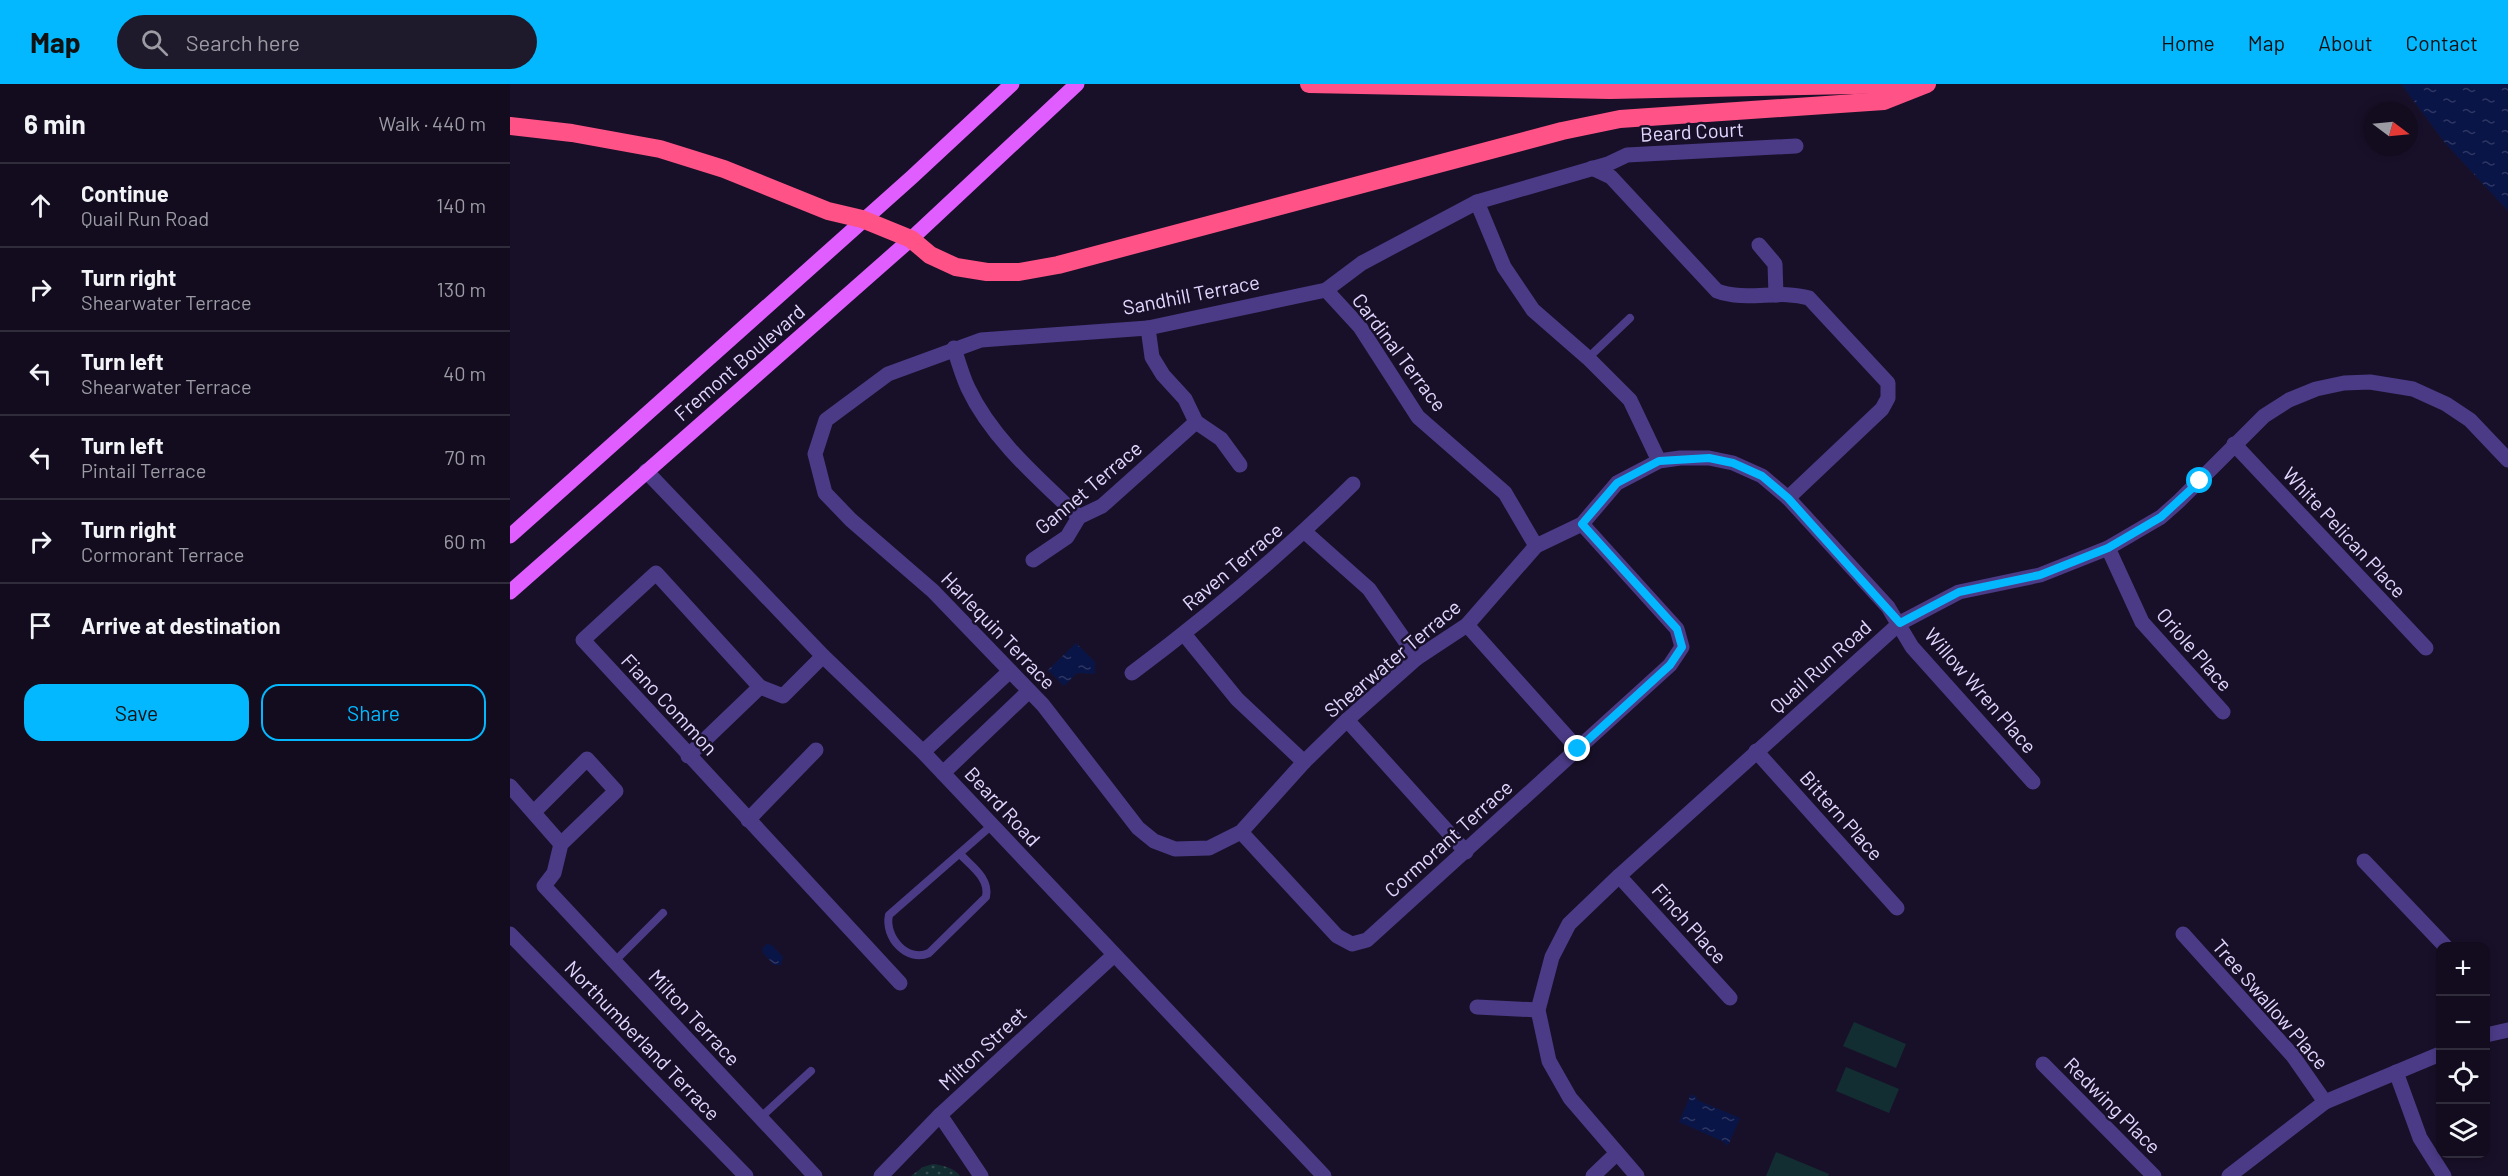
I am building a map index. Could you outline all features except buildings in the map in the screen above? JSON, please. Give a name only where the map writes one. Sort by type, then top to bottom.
[{"type":"highway","points":[[1308,84],[1610,90],[1906,84]]},
{"type":"highway","points":[[510,126],[572,133],[660,149],[724,169],[828,211],[862,219],[911,239],[930,255],[956,267],[987,272],[1019,272],[1059,265],[1562,131],[1620,119],[1884,101],[1927,84]]},
{"type":"main road","name":"Fremont Boulevard","points":[[510,536],[862,219],[912,177],[1012,84]]},
{"type":"main road","name":"Fremont Boulevard","points":[[510,592],[911,239],[1077,84]]},
{"type":"street","name":"Beard Court","points":[[1592,168],[1627,155],[1796,146]]},
{"type":"street","name":"Sandhill Terrace","points":[[814,454],[826,420],[888,374],[954,348],[981,340],[1148,328],[1326,290],[1362,263],[1478,202],[1592,168]]},
{"type":"street","points":[[1592,168],[1611,177],[1717,291],[1733,297],[1793,294],[1809,298],[1888,383],[1887,398],[1882,409],[1788,498]]},
{"type":"street","points":[[1478,202],[1504,267],[1533,310],[1588,358],[1630,400],[1659,461]]},
{"type":"street","points":[[1759,245],[1775,264],[1776,295]]},
{"type":"street","name":"Cardinal Terrace","points":[[1326,290],[1360,327],[1418,417],[1505,493],[1536,546]]},
{"type":"street","points":[[1148,328],[1152,357],[1163,375],[1185,399],[1197,422],[1221,439],[1240,465]]},
{"type":"street","points":[[954,348],[968,388],[993,428],[1026,467],[1079,517]]},
{"type":"street","name":"Quail Run Road","points":[[1631,1174],[1570,1098],[1549,1061],[1538,1010],[1552,957],[1569,924],[1619,876],[1900,623],[1959,592],[2040,575],[2108,548],[2161,517],[2264,416],[2302,394],[2344,383],[2370,382],[2413,389],[2446,404],[2470,420],[2508,460]]},
{"type":"street","name":"Gannet Terrace","points":[[1033,560],[1067,537],[1079,517],[1102,506],[1197,422]]},
{"type":"street","name":"White Pelican Place","points":[[2235,444],[2426,648]]},
{"type":"street","name":"Harlequin Terrace","points":[[814,454],[825,493],[851,520],[933,591],[1010,670],[1138,828],[1154,841]]},
{"type":"street","name":"Shearwater Terrace","points":[[1154,841],[1175,849],[1209,848],[1241,832],[1304,762],[1347,720],[1417,658],[1467,625],[1536,546],[1582,524],[1617,483],[1659,461],[1709,458],[1733,463],[1762,476],[1788,498],[1900,623]]},
{"type":"street","name":"Beard Road","points":[[646,471],[823,656],[923,752],[1324,1176]]},
{"type":"street","name":"Raven Terrace","points":[[1132,674],[1184,634],[1305,532],[1353,484]]},
{"type":"street","name":"Cormorant Terrace","points":[[1241,832],[1337,936],[1352,944],[1367,940],[1466,852],[1670,665],[1682,647],[1677,629],[1582,524]]},
{"type":"street","points":[[1305,532],[1369,589],[1417,658]]},
{"type":"street","name":"Oriole Place","points":[[2108,548],[2142,622],[2223,712]]},
{"type":"street","name":"Fiano Common","points":[[760,687],[656,573],[583,640],[900,983]]},
{"type":"street","name":"Willow Wren Place","points":[[1900,623],[1912,647],[2033,782]]},
{"type":"street","points":[[1467,625],[1578,749]]},
{"type":"street","points":[[1184,634],[1237,699],[1304,762]]},
{"type":"street","points":[[688,756],[760,687],[783,696],[823,656]]},
{"type":"street","points":[[923,752],[1010,670]]},
{"type":"street","points":[[943,773],[1029,691]]},
{"type":"street","points":[[1347,720],[1466,852]]},
{"type":"street","points":[[748,820],[816,750]]},
{"type":"street","name":"Bittern Place","points":[[1756,751],[1897,908]]},
{"type":"street","points":[[510,786],[561,844],[616,791],[587,759],[534,812]]},
{"type":"street","name":"Milton Terrace","points":[[561,844],[554,873],[544,886],[815,1176]]},
{"type":"street","points":[[2364,861],[2441,942]]},
{"type":"street","name":"Finch Place","points":[[1619,876],[1730,998]]},
{"type":"street","name":"Northumberland Terrace","points":[[510,934],[746,1176]]},
{"type":"street","name":"Tree Swallow Place","points":[[2183,934],[2293,1056],[2325,1102]]},
{"type":"street","name":"Milton Street","points":[[881,1176],[940,1115],[1114,955]]},
{"type":"street","points":[[1478,1007],[1538,1010]]},
{"type":"street","points":[[2490,1032],[2508,1030]]},
{"type":"street","points":[[2229,1176],[2325,1102],[2436,1056]]},
{"type":"street","name":"Redwing Place","points":[[2043,1064],[2154,1176]]},
{"type":"street","points":[[2396,1072],[2420,1138],[2444,1176]]},
{"type":"street","points":[[940,1115],[981,1176]]},
{"type":"street","points":[[1593,1176],[1616,1154]]},
{"type":"lane","points":[[1588,358],[1630,318]]},
{"type":"lane","points":[[960,854],[984,879],[988,889],[986,897],[929,953],[921,957],[911,956],[890,935],[887,926],[889,915],[992,825]]},
{"type":"lane","points":[[614,962],[663,913]]},
{"type":"lane","points":[[760,1118],[811,1071]]},
{"type":"green space","points":[[1854,1022],[1906,1044],[1896,1068],[1843,1046]]},
{"type":"green space","points":[[1846,1067],[1899,1089],[1889,1113],[1836,1091]]},
{"type":"green space","points":[[1776,1152],[1829,1174],[1828,1176],[1766,1176]]},
{"type":"green space","points":[[933,1164],[952,1169],[960,1176],[911,1176],[923,1167]]},
{"type":"water","points":[[2401,84],[2508,84],[2508,211],[2445,143],[2418,107],[2418,102],[2414,102]]},
{"type":"water","points":[[1076,643],[1095,662],[1095,674],[1077,673],[1064,686],[1048,670]]},
{"type":"water","points":[[767,944],[772,945],[783,957],[781,965],[774,965],[763,953],[762,948]]},
{"type":"water","points":[[1691,1094],[1697,1097],[1697,1100],[1740,1118],[1728,1146],[1722,1141],[1679,1122]]},
{"type":"route","points":[[1578,749],[1670,665],[1682,647],[1677,629],[1582,524],[1617,483],[1659,461],[1709,458],[1733,463],[1762,476],[1788,498],[1900,623],[1959,592],[2040,575],[2108,548],[2161,517],[2200,481]]}]
